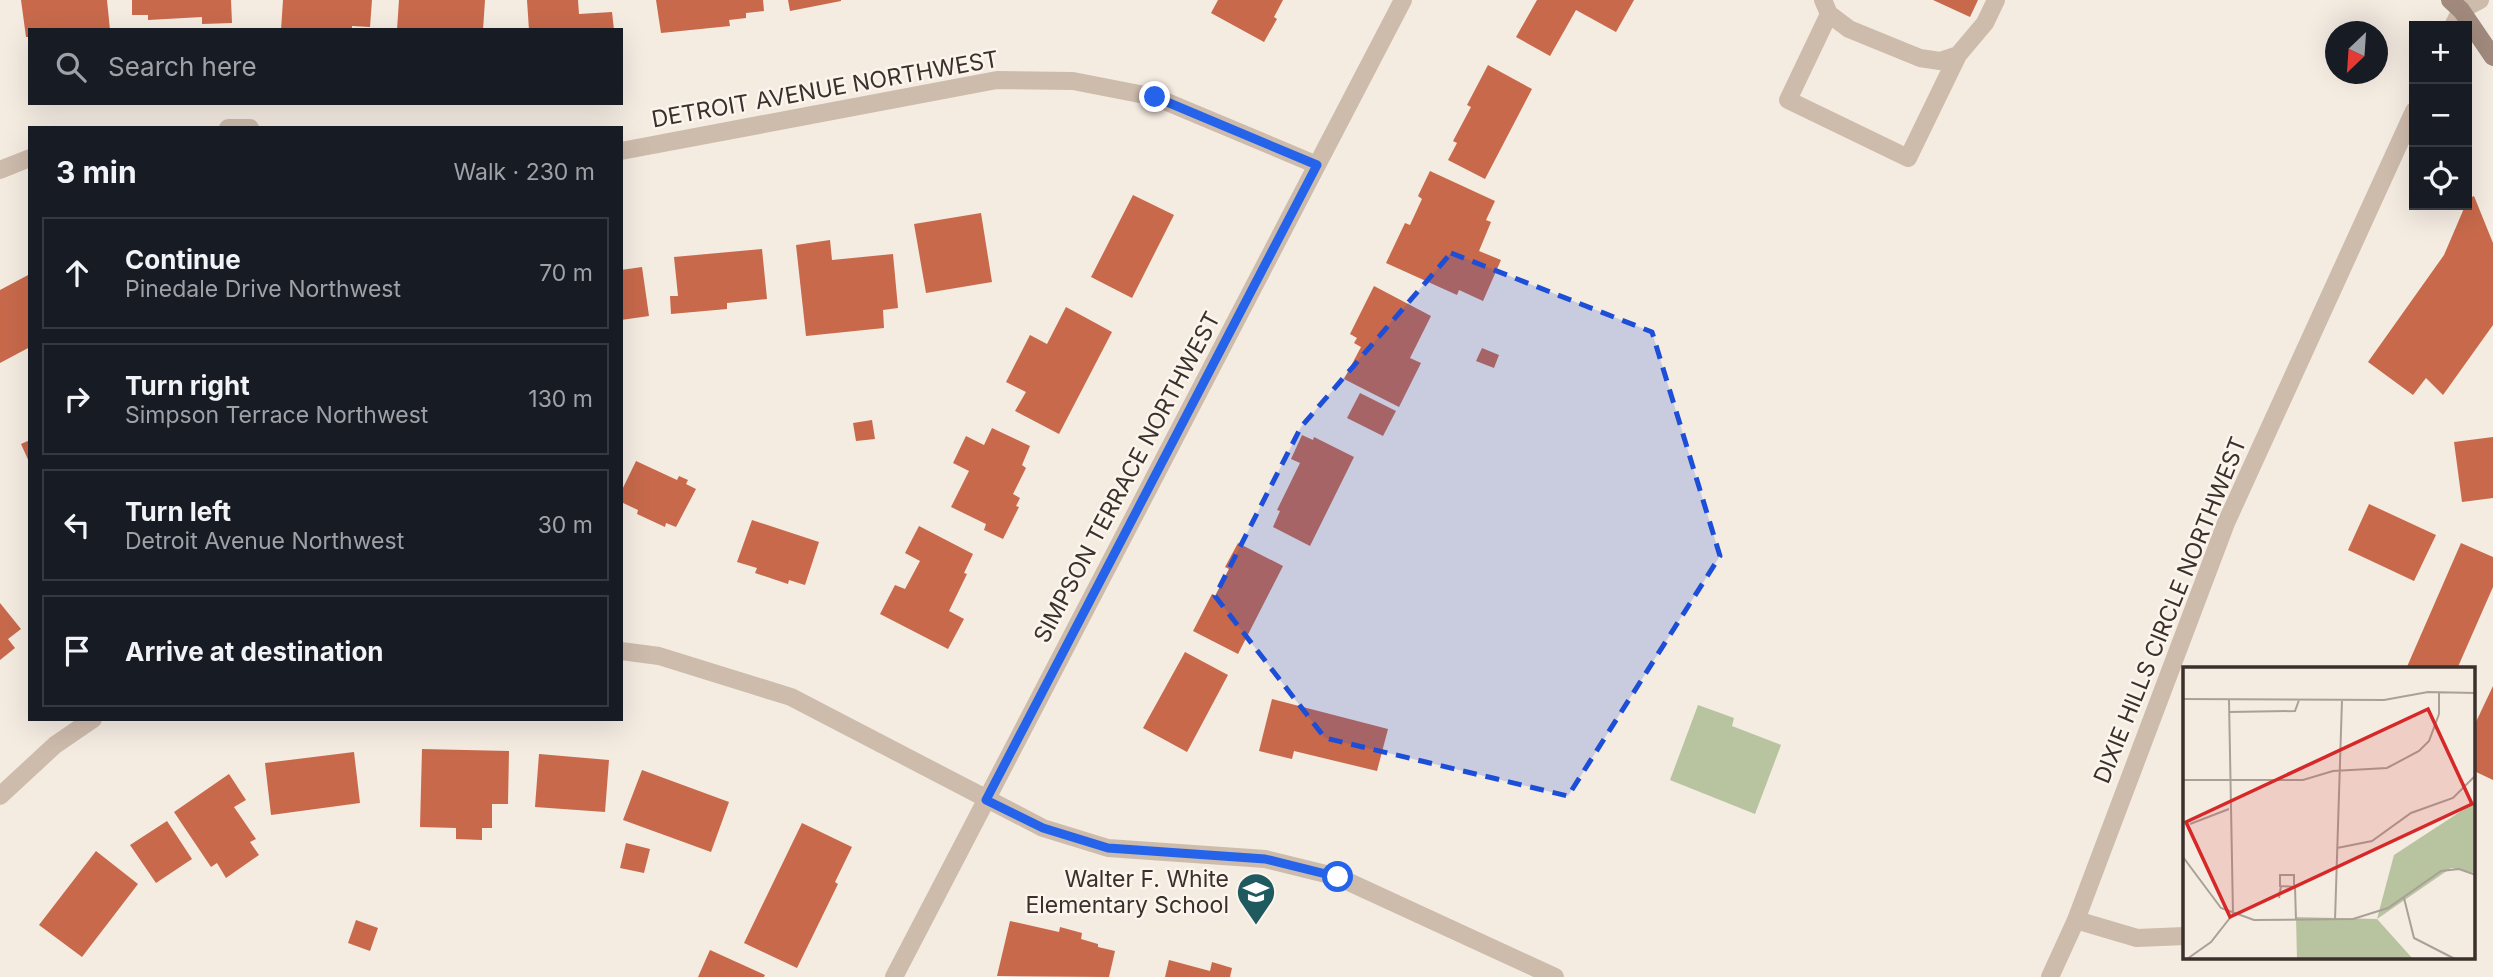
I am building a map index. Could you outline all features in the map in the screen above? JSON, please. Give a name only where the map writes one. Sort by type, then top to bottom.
[{"type":"main road","points":[[2455,12],[2493,57]]},
{"type":"street","name":"SIMPSON TERRACE NORTHWEST","points":[[894,977],[1403,0]]},
{"type":"street","points":[[1958,55],[1940,61],[1920,58],[1849,29],[1826,7],[1788,100],[1909,158],[1958,55],[1985,23],[1996,0]]},
{"type":"street","points":[[2455,12],[2480,0]]},
{"type":"street","name":"DETROIT AVENUE NORTHWEST","points":[[623,150],[998,80],[1073,81],[1155,97],[1317,165]]},
{"type":"street","name":"DIXIE HILLS CIRCLE NORTHWEST","points":[[2050,977],[2076,920],[2226,523],[2409,122]]},
{"type":"street","points":[[0,170],[28,159]]},
{"type":"street","points":[[623,651],[659,656],[791,697],[1043,828],[1108,848],[1265,859],[1338,877],[1555,977]]},
{"type":"street","points":[[0,796],[55,745],[90,721]]},
{"type":"street","points":[[2076,920],[2137,938],[2183,936]]},
{"type":"highlighted area","points":[[1451,253],[1652,332],[1720,556],[1568,796],[1325,738],[1215,596],[1301,427]]},
{"type":"green space","points":[[1698,705],[1734,718],[1732,726],[1781,745],[1755,814],[1670,780]]},
{"type":"building","points":[[21,0],[107,0],[110,28],[28,28],[26,37]]},
{"type":"building","points":[[132,0],[231,0],[232,23],[202,24],[202,17],[148,20],[148,15],[132,15]]},
{"type":"building","points":[[283,0],[372,0],[370,27],[281,28]]},
{"type":"building","points":[[399,0],[485,0],[483,28],[397,28]]},
{"type":"building","points":[[527,0],[578,0],[579,14],[612,12],[614,28],[529,28]]},
{"type":"building","points":[[656,0],[763,0],[764,11],[746,13],[746,18],[729,20],[730,26],[661,33]]},
{"type":"building","points":[[788,0],[841,0],[841,1],[790,11]]},
{"type":"building","points":[[1218,0],[1283,0],[1274,17],[1277,19],[1264,42],[1211,13]]},
{"type":"building","points":[[1537,0],[1634,0],[1616,32],[1576,10],[1550,56],[1516,37]]},
{"type":"building","points":[[1933,0],[1978,0],[1970,17]]},
{"type":"building","points":[[1488,65],[1532,89],[1485,179],[1448,160],[1457,143],[1453,141],[1471,107],[1467,105]]},
{"type":"building","points":[[1430,171],[1495,201],[1486,220],[1491,222],[1479,251],[1501,260],[1483,301],[1459,290],[1457,295],[1386,263],[1405,223],[1410,225],[1422,199],[1418,196]]},
{"type":"building","points":[[1133,195],[1174,215],[1132,298],[1091,277]]},
{"type":"building","points":[[2474,196],[2493,243],[2493,325],[2443,395],[2426,378],[2413,395],[2368,362],[2444,255],[2463,210],[2472,210]]},
{"type":"building","points":[[981,213],[992,282],[926,293],[914,224]]},
{"type":"building","points":[[830,240],[832,260],[893,254],[898,308],[883,310],[884,328],[806,336],[796,245]]},
{"type":"building","points":[[762,249],[767,299],[727,303],[727,309],[671,314],[670,296],[678,296],[674,257]]},
{"type":"building","points":[[642,267],[649,316],[623,320],[623,270]]},
{"type":"building","points":[[28,275],[28,348],[0,363],[0,290]]},
{"type":"building","points":[[1374,286],[1431,316],[1410,358],[1421,363],[1399,407],[1344,379],[1361,347],[1354,343],[1357,338],[1350,334]]},
{"type":"building","points":[[1066,307],[1112,332],[1059,434],[1015,411],[1026,392],[1006,382],[1030,335],[1047,344]]},
{"type":"building","points":[[1482,348],[1499,355],[1494,368],[1476,361]]},
{"type":"building","points":[[1360,393],[1396,411],[1383,436],[1347,418]]},
{"type":"building","points":[[872,420],[875,439],[856,441],[853,423]]},
{"type":"building","points":[[992,428],[1030,446],[1022,465],[1026,468],[1013,494],[1020,498],[1016,506],[1019,507],[1003,539],[984,530],[986,524],[951,507],[969,471],[953,463],[966,436],[984,445]]},
{"type":"building","points":[[1302,435],[1313,440],[1314,437],[1354,457],[1310,546],[1273,527],[1280,511],[1277,510],[1300,463],[1291,459]]},
{"type":"building","points":[[2493,437],[2493,498],[2462,502],[2454,442]]},
{"type":"building","points":[[28,441],[28,460],[21,444]]},
{"type":"building","points":[[636,461],[677,480],[679,476],[688,480],[686,484],[696,489],[676,527],[666,523],[665,527],[637,514],[638,510],[623,503],[623,488]]},
{"type":"building","points":[[2369,504],[2436,535],[2414,581],[2348,550]]},
{"type":"building","points":[[752,520],[819,542],[805,585],[789,580],[788,584],[755,573],[757,568],[737,562]]},
{"type":"building","points":[[919,526],[973,554],[964,573],[967,574],[949,611],[964,619],[948,649],[880,614],[895,585],[905,589],[920,561],[905,553]]},
{"type":"building","points":[[1238,543],[1283,566],[1238,654],[1193,631],[1212,594],[1215,596],[1229,569],[1225,567]]},
{"type":"building","points":[[2461,543],[2493,557],[2493,587],[2458,667],[2407,667]]},
{"type":"building","points":[[0,603],[21,629],[8,639],[15,648],[0,660]]},
{"type":"building","points":[[1185,652],[1228,675],[1187,752],[1143,728]]},
{"type":"building","points":[[2493,686],[2493,780],[2476,772],[2476,722]]},
{"type":"building","points":[[1272,699],[1388,729],[1377,771],[1294,751],[1292,759],[1259,751]]},
{"type":"building","points":[[422,749],[509,751],[508,804],[492,804],[492,828],[482,828],[482,840],[456,839],[456,828],[420,827]]},
{"type":"building","points":[[354,752],[360,803],[271,815],[265,763]]},
{"type":"building","points":[[539,754],[609,760],[605,812],[535,807]]},
{"type":"building","points":[[642,770],[729,802],[711,852],[623,820]]},
{"type":"building","points":[[229,774],[246,800],[234,807],[256,839],[250,842],[259,855],[226,878],[217,863],[211,867],[174,812]]},
{"type":"building","points":[[167,821],[192,859],[156,883],[130,845]]},
{"type":"building","points":[[802,823],[852,847],[835,882],[838,884],[797,968],[744,943]]},
{"type":"building","points":[[626,843],[650,849],[644,873],[620,868]]},
{"type":"building","points":[[96,851],[138,884],[82,957],[39,925]]},
{"type":"building","points":[[356,920],[378,928],[370,951],[348,943]]},
{"type":"building","points":[[1010,921],[1059,932],[1060,927],[1082,933],[1081,939],[1115,951],[1109,977],[997,976]]},
{"type":"building","points":[[710,950],[765,975],[698,977]]},
{"type":"building","points":[[1169,960],[1210,971],[1212,962],[1232,968],[1230,977],[1165,977]]},
{"type":"place","name":"Walter F. White Elementary School","points":[[1256,926]]},
{"type":"route","points":[[1155,97],[1317,165],[986,800],[1043,828],[1108,848],[1265,859],[1338,877]]}]
